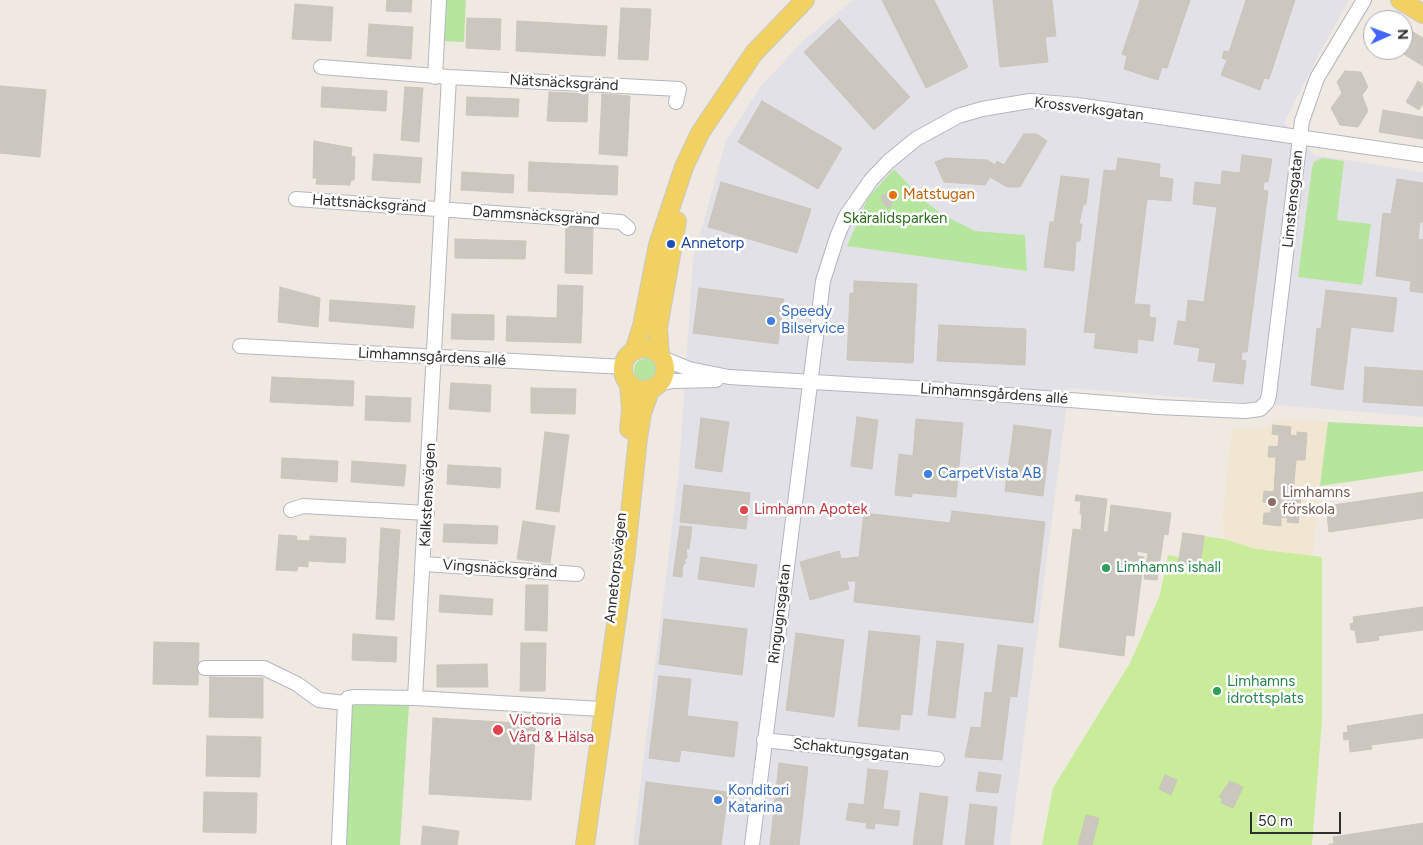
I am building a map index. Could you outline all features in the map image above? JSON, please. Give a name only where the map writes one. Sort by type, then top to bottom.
[{"type":"main road","name":"Annetorpsvägen","points":[[599,753],[601,709],[618,560],[630,420],[626,359],[634,351],[642,326],[658,245],[672,199],[700,133],[754,53],[805,0]]},
{"type":"main road","points":[[1400,0],[1423,14]]},
{"type":"main road","name":"Annetorpsvägen","points":[[585,845],[625,561],[642,413],[654,386],[665,370],[661,356],[658,328],[675,228],[684,191],[702,142],[725,95]]},
{"type":"main road","points":[[634,351],[646,348],[661,356]]},
{"type":"main road","points":[[626,375],[639,389],[654,386]]},
{"type":"street","points":[[435,76],[439,0]]},
{"type":"street","name":"Limstensgatan","points":[[1260,409],[1267,402],[1270,395],[1300,137],[1308,99],[1317,78],[1364,0]]},
{"type":"street","name":"Nätsnäcksgränd","points":[[321,67],[449,77],[679,89],[676,102]]},
{"type":"street","name":"Kalkstensvägen","points":[[415,698],[427,513],[449,77]]},
{"type":"street","name":"Krossverksgatan","points":[[808,382],[823,281],[846,216],[871,180],[893,157],[939,124],[982,109],[1030,101],[1077,105],[1423,155]]},
{"type":"street","name":"Hattsnäcksgränd","points":[[296,199],[442,209]]},
{"type":"street","name":"Dammsnäcksgränd","points":[[442,209],[621,222],[628,228]]},
{"type":"street","name":"Limhamnsgårdens allé","points":[[240,346],[434,357],[626,375]]},
{"type":"street","name":"Limhamnsgårdens allé","points":[[661,356],[689,369],[729,377],[932,389],[1158,407],[1245,411],[1260,409]]},
{"type":"street","name":"Limhamnsgårdens allé","points":[[654,386],[673,381],[711,380],[729,377]]},
{"type":"street","name":"Ringugnsgatan","points":[[752,845],[808,382]]},
{"type":"street","points":[[291,510],[303,506],[427,513]]},
{"type":"street","name":"Vingsnäcksgränd","points":[[424,564],[577,574]]},
{"type":"street","points":[[205,668],[264,668],[297,684],[319,700],[345,703]]},
{"type":"street","points":[[339,845],[345,703],[348,698],[415,698],[601,709]]},
{"type":"street","name":"Schaktungsgatan","points":[[764,740],[938,760]]},
{"type":"shaded area","points":[[853,0],[1349,0],[1284,123],[1314,155],[1423,172],[1423,417],[1069,388],[1010,845],[633,845],[679,469],[693,259],[726,141],[760,87],[804,40]]},
{"type":"shaded area","name":"Limhamns förskola","points":[[1282,419],[1328,422],[1312,556],[1256,549],[1224,539],[1223,517],[1232,429],[1260,430]]},
{"type":"green space","points":[[443,0],[466,0],[464,42],[441,41]]},
{"type":"green space","points":[[1322,158],[1344,161],[1337,220],[1371,224],[1362,285],[1298,277],[1312,168],[1314,162]]},
{"type":"green space","name":"Skäralidsparken","points":[[894,169],[922,199],[943,215],[975,231],[1025,235],[1027,271],[847,246],[868,198]]},
{"type":"green space","points":[[646,358],[655,361],[658,370],[655,379],[646,382],[637,379],[634,370],[637,361]]},
{"type":"green space","points":[[1328,422],[1423,427],[1423,471],[1320,486]]},
{"type":"green space","name":"Limhamns idrottsplats","points":[[1183,533],[1224,539],[1256,549],[1322,557],[1322,720],[1312,845],[1042,845],[1053,788],[1130,663],[1160,595],[1168,555],[1179,557]]},
{"type":"green space","points":[[354,703],[409,704],[400,845],[344,845],[350,708]]},
{"type":"building","points":[[387,0],[412,0],[411,12],[386,11]]},
{"type":"building","points":[[882,0],[934,0],[968,67],[926,88]]},
{"type":"building","points":[[993,0],[1052,0],[1056,36],[1045,37],[1048,62],[1000,67]]},
{"type":"building","points":[[1140,0],[1190,0],[1167,68],[1162,67],[1158,80],[1124,69],[1127,56],[1122,54]]},
{"type":"building","points":[[1246,0],[1295,0],[1269,79],[1264,78],[1260,90],[1221,75],[1227,60],[1222,58],[1224,51],[1229,52]]},
{"type":"building","points":[[295,4],[333,7],[331,41],[292,39]]},
{"type":"building","points":[[621,8],[651,9],[648,60],[618,59]]},
{"type":"building","points":[[467,18],[501,19],[500,50],[466,48]]},
{"type":"building","points":[[839,19],[910,97],[874,130],[804,52]]},
{"type":"building","points":[[517,21],[607,26],[605,56],[516,51]]},
{"type":"building","points":[[369,24],[413,27],[411,59],[367,56]]},
{"type":"building","points":[[1413,32],[1423,38],[1423,66],[1413,60]]},
{"type":"building","points":[[1345,71],[1361,72],[1368,87],[1362,95],[1368,111],[1358,127],[1340,125],[1331,108],[1342,93],[1337,82]]},
{"type":"building","points":[[1418,81],[1423,84],[1423,103],[1419,110],[1406,102]]},
{"type":"building","points":[[0,86],[46,90],[40,157],[0,153]]},
{"type":"building","points":[[322,87],[387,91],[386,111],[321,107]]},
{"type":"building","points":[[405,87],[423,88],[419,142],[401,140]]},
{"type":"building","points":[[549,92],[588,94],[587,122],[547,121]]},
{"type":"building","points":[[602,94],[630,96],[627,156],[599,154]]},
{"type":"building","points":[[467,97],[519,99],[518,117],[466,115]]},
{"type":"building","points":[[762,101],[842,148],[818,189],[738,142]]},
{"type":"building","points":[[1383,110],[1423,117],[1423,139],[1379,132]]},
{"type":"building","points":[[1024,134],[1037,134],[1047,141],[1020,187],[1007,187],[990,177],[985,185],[944,182],[935,162],[946,158],[987,160],[995,165],[997,161],[1004,165]]},
{"type":"building","points":[[314,141],[352,148],[351,156],[355,157],[354,180],[351,180],[350,185],[316,184],[317,178],[313,178]]},
{"type":"building","points":[[374,154],[422,158],[420,183],[372,180]]},
{"type":"building","points":[[1242,155],[1272,159],[1268,182],[1264,182],[1263,190],[1268,191],[1247,352],[1242,352],[1241,360],[1246,361],[1243,384],[1213,381],[1216,363],[1198,361],[1200,348],[1174,344],[1178,321],[1186,322],[1188,300],[1204,302],[1217,207],[1193,204],[1195,182],[1221,185],[1222,171],[1240,173]]},
{"type":"building","points":[[1118,158],[1160,164],[1159,177],[1173,179],[1171,201],[1147,199],[1134,304],[1150,305],[1149,317],[1156,318],[1153,341],[1138,339],[1137,353],[1094,348],[1096,333],[1084,332],[1104,170],[1116,171]]},
{"type":"building","points":[[529,162],[618,166],[617,195],[528,191]]},
{"type":"building","points":[[462,172],[514,175],[513,193],[461,190]]},
{"type":"building","points":[[1061,176],[1089,179],[1086,204],[1083,205],[1079,224],[1082,224],[1080,241],[1076,241],[1074,271],[1044,267],[1050,222],[1054,222]]},
{"type":"building","points":[[1397,179],[1423,183],[1423,222],[1420,222],[1418,239],[1423,240],[1423,293],[1410,291],[1411,281],[1376,276],[1383,213],[1391,214]]},
{"type":"building","points":[[721,182],[811,209],[797,253],[708,227]]},
{"type":"building","points":[[894,190],[900,195],[899,198],[892,201],[891,207],[887,207],[882,202],[882,196]]},
{"type":"building","points":[[566,226],[593,226],[592,274],[565,273]]},
{"type":"building","points":[[455,239],[526,241],[525,259],[455,258]]},
{"type":"building","points":[[854,281],[917,284],[913,363],[847,360],[850,293],[854,293]]},
{"type":"building","points":[[558,285],[583,286],[581,343],[506,341],[507,316],[557,318]]},
{"type":"building","points":[[280,287],[320,298],[318,327],[278,322]]},
{"type":"building","points":[[699,288],[784,299],[778,344],[693,333]]},
{"type":"building","points":[[1326,290],[1397,298],[1393,332],[1351,327],[1343,390],[1311,385],[1317,328],[1321,329]]},
{"type":"building","points":[[330,300],[415,306],[413,328],[329,321]]},
{"type":"building","points":[[452,314],[494,315],[494,340],[451,339]]},
{"type":"building","points":[[939,325],[1026,329],[1025,365],[937,361]]},
{"type":"building","points":[[1365,367],[1423,371],[1423,406],[1363,402]]},
{"type":"building","points":[[272,377],[354,381],[353,406],[270,402]]},
{"type":"building","points":[[451,383],[491,385],[490,412],[449,409]]},
{"type":"building","points":[[531,388],[576,389],[575,414],[531,413]]},
{"type":"building","points":[[366,396],[411,398],[410,422],[365,420]]},
{"type":"building","points":[[857,417],[878,420],[872,469],[851,466]]},
{"type":"building","points":[[701,418],[729,422],[722,472],[695,468]]},
{"type":"building","name":"CarpetVista AB","points":[[916,419],[963,423],[956,497],[912,493],[912,497],[895,495],[899,454],[913,456]]},
{"type":"building","points":[[1014,425],[1051,430],[1043,496],[1005,491]]},
{"type":"building","points":[[1273,425],[1291,427],[1290,435],[1297,436],[1297,432],[1307,433],[1305,460],[1296,460],[1293,494],[1301,495],[1298,523],[1287,522],[1288,518],[1281,517],[1281,526],[1263,524],[1264,513],[1271,513],[1271,503],[1263,502],[1264,491],[1274,492],[1276,457],[1268,457],[1269,446],[1278,447],[1279,435],[1272,434]]},
{"type":"building","points":[[545,432],[569,435],[559,512],[536,509]]},
{"type":"building","points":[[282,458],[338,461],[337,482],[281,478]]},
{"type":"building","points":[[352,461],[406,465],[404,486],[351,482]]},
{"type":"building","points":[[448,465],[501,468],[500,488],[447,484]]},
{"type":"building","points":[[684,485],[750,493],[746,529],[680,522]]},
{"type":"building","points":[[1423,492],[1423,518],[1329,532],[1326,506]]},
{"type":"building","name":"Limhamns ishall","points":[[1076,495],[1107,499],[1103,532],[1108,532],[1111,505],[1171,513],[1168,535],[1164,534],[1157,580],[1144,579],[1148,553],[1137,551],[1137,556],[1144,557],[1134,636],[1126,635],[1124,656],[1059,647],[1073,529],[1081,530],[1081,501],[1075,501]]},
{"type":"building","points":[[952,511],[1045,522],[1033,623],[854,602],[856,581],[847,581],[849,589],[810,600],[800,562],[839,551],[841,559],[859,557],[864,513],[950,523]]},
{"type":"building","points":[[523,521],[555,526],[550,563],[517,559]]},
{"type":"building","points":[[444,524],[498,526],[497,544],[443,542]]},
{"type":"building","points":[[680,526],[692,527],[689,549],[686,548],[687,558],[684,560],[686,563],[683,565],[682,577],[673,576]]},
{"type":"building","points":[[381,528],[400,530],[394,620],[376,619]]},
{"type":"building","points":[[1183,533],[1204,536],[1200,568],[1178,565]]},
{"type":"building","points":[[279,535],[297,536],[296,540],[310,541],[310,536],[346,538],[345,563],[308,561],[308,567],[298,566],[297,571],[276,570]]},
{"type":"building","points":[[701,557],[757,565],[754,587],[698,579]]},
{"type":"building","points":[[526,585],[548,585],[547,631],[525,630]]},
{"type":"building","points":[[440,595],[493,599],[492,615],[439,612]]},
{"type":"building","points":[[1423,607],[1423,630],[1378,636],[1379,640],[1357,643],[1355,630],[1351,630],[1350,624],[1354,623],[1353,617]]},
{"type":"building","points":[[664,619],[747,629],[742,675],[659,664]]},
{"type":"building","points":[[869,631],[920,636],[912,715],[901,714],[899,730],[858,726]]},
{"type":"building","points":[[796,633],[844,640],[834,717],[786,710]]},
{"type":"building","points":[[353,634],[397,637],[396,662],[352,660]]},
{"type":"building","points":[[937,641],[964,644],[955,718],[928,715]]},
{"type":"building","points":[[154,642],[199,643],[198,685],[153,684]]},
{"type":"building","points":[[521,643],[546,643],[545,691],[520,691]]},
{"type":"building","points":[[998,645],[1023,648],[1017,697],[1010,696],[1002,760],[965,757],[971,727],[981,728],[985,692],[992,693]]},
{"type":"building","points":[[487,664],[488,687],[437,687],[437,665]]},
{"type":"building","points":[[659,676],[691,679],[687,716],[738,722],[734,757],[681,750],[679,762],[649,758]]},
{"type":"building","points":[[210,677],[263,678],[263,718],[209,717]]},
{"type":"building","points":[[1423,714],[1423,738],[1371,745],[1372,749],[1350,752],[1349,739],[1344,740],[1343,733],[1348,732],[1347,726]]},
{"type":"building","points":[[433,718],[536,724],[531,800],[429,794]]},
{"type":"building","points":[[207,736],[261,737],[260,777],[206,776]]},
{"type":"building","points":[[779,763],[808,767],[799,845],[770,845]]},
{"type":"building","points":[[868,769],[888,771],[883,809],[900,811],[898,826],[875,823],[874,829],[866,828],[867,823],[846,820],[849,803],[864,805]]},
{"type":"building","points":[[979,772],[1001,775],[998,793],[976,791]]},
{"type":"building","points":[[1165,775],[1177,780],[1171,795],[1159,789]]},
{"type":"building","points":[[1230,781],[1243,787],[1233,808],[1221,803],[1223,799],[1219,797]]},
{"type":"building","points":[[646,782],[728,792],[721,845],[639,845]]},
{"type":"building","points":[[204,792],[257,793],[256,833],[203,832]]},
{"type":"building","points":[[920,793],[948,797],[942,845],[913,845]]},
{"type":"building","points":[[970,804],[997,807],[993,845],[965,845]]},
{"type":"building","points":[[1086,815],[1099,818],[1092,845],[1078,845]]},
{"type":"building","points":[[1423,823],[1423,845],[1328,845],[1334,843],[1333,837]]},
{"type":"building","points":[[423,826],[459,831],[457,845],[421,845]]},
{"type":"place","name":"Matstugan","points":[[893,195]]},
{"type":"place","name":"Annetorp","points":[[671,244]]},
{"type":"place","name":"Speedy Bilservice","points":[[771,321]]},
{"type":"place","name":"CarpetVista AB","points":[[928,474]]},
{"type":"place","name":"Limhamns förskola","points":[[1272,502]]},
{"type":"place","name":"Limhamn Apotek","points":[[744,510]]},
{"type":"place","name":"Limhamns ishall","points":[[1106,568]]},
{"type":"place","name":"Limhamns idrottsplats","points":[[1217,691]]},
{"type":"place","name":"Victoria Vård & Hälsa","points":[[498,730]]},
{"type":"place","name":"Konditori Katarina","points":[[718,800]]}]
